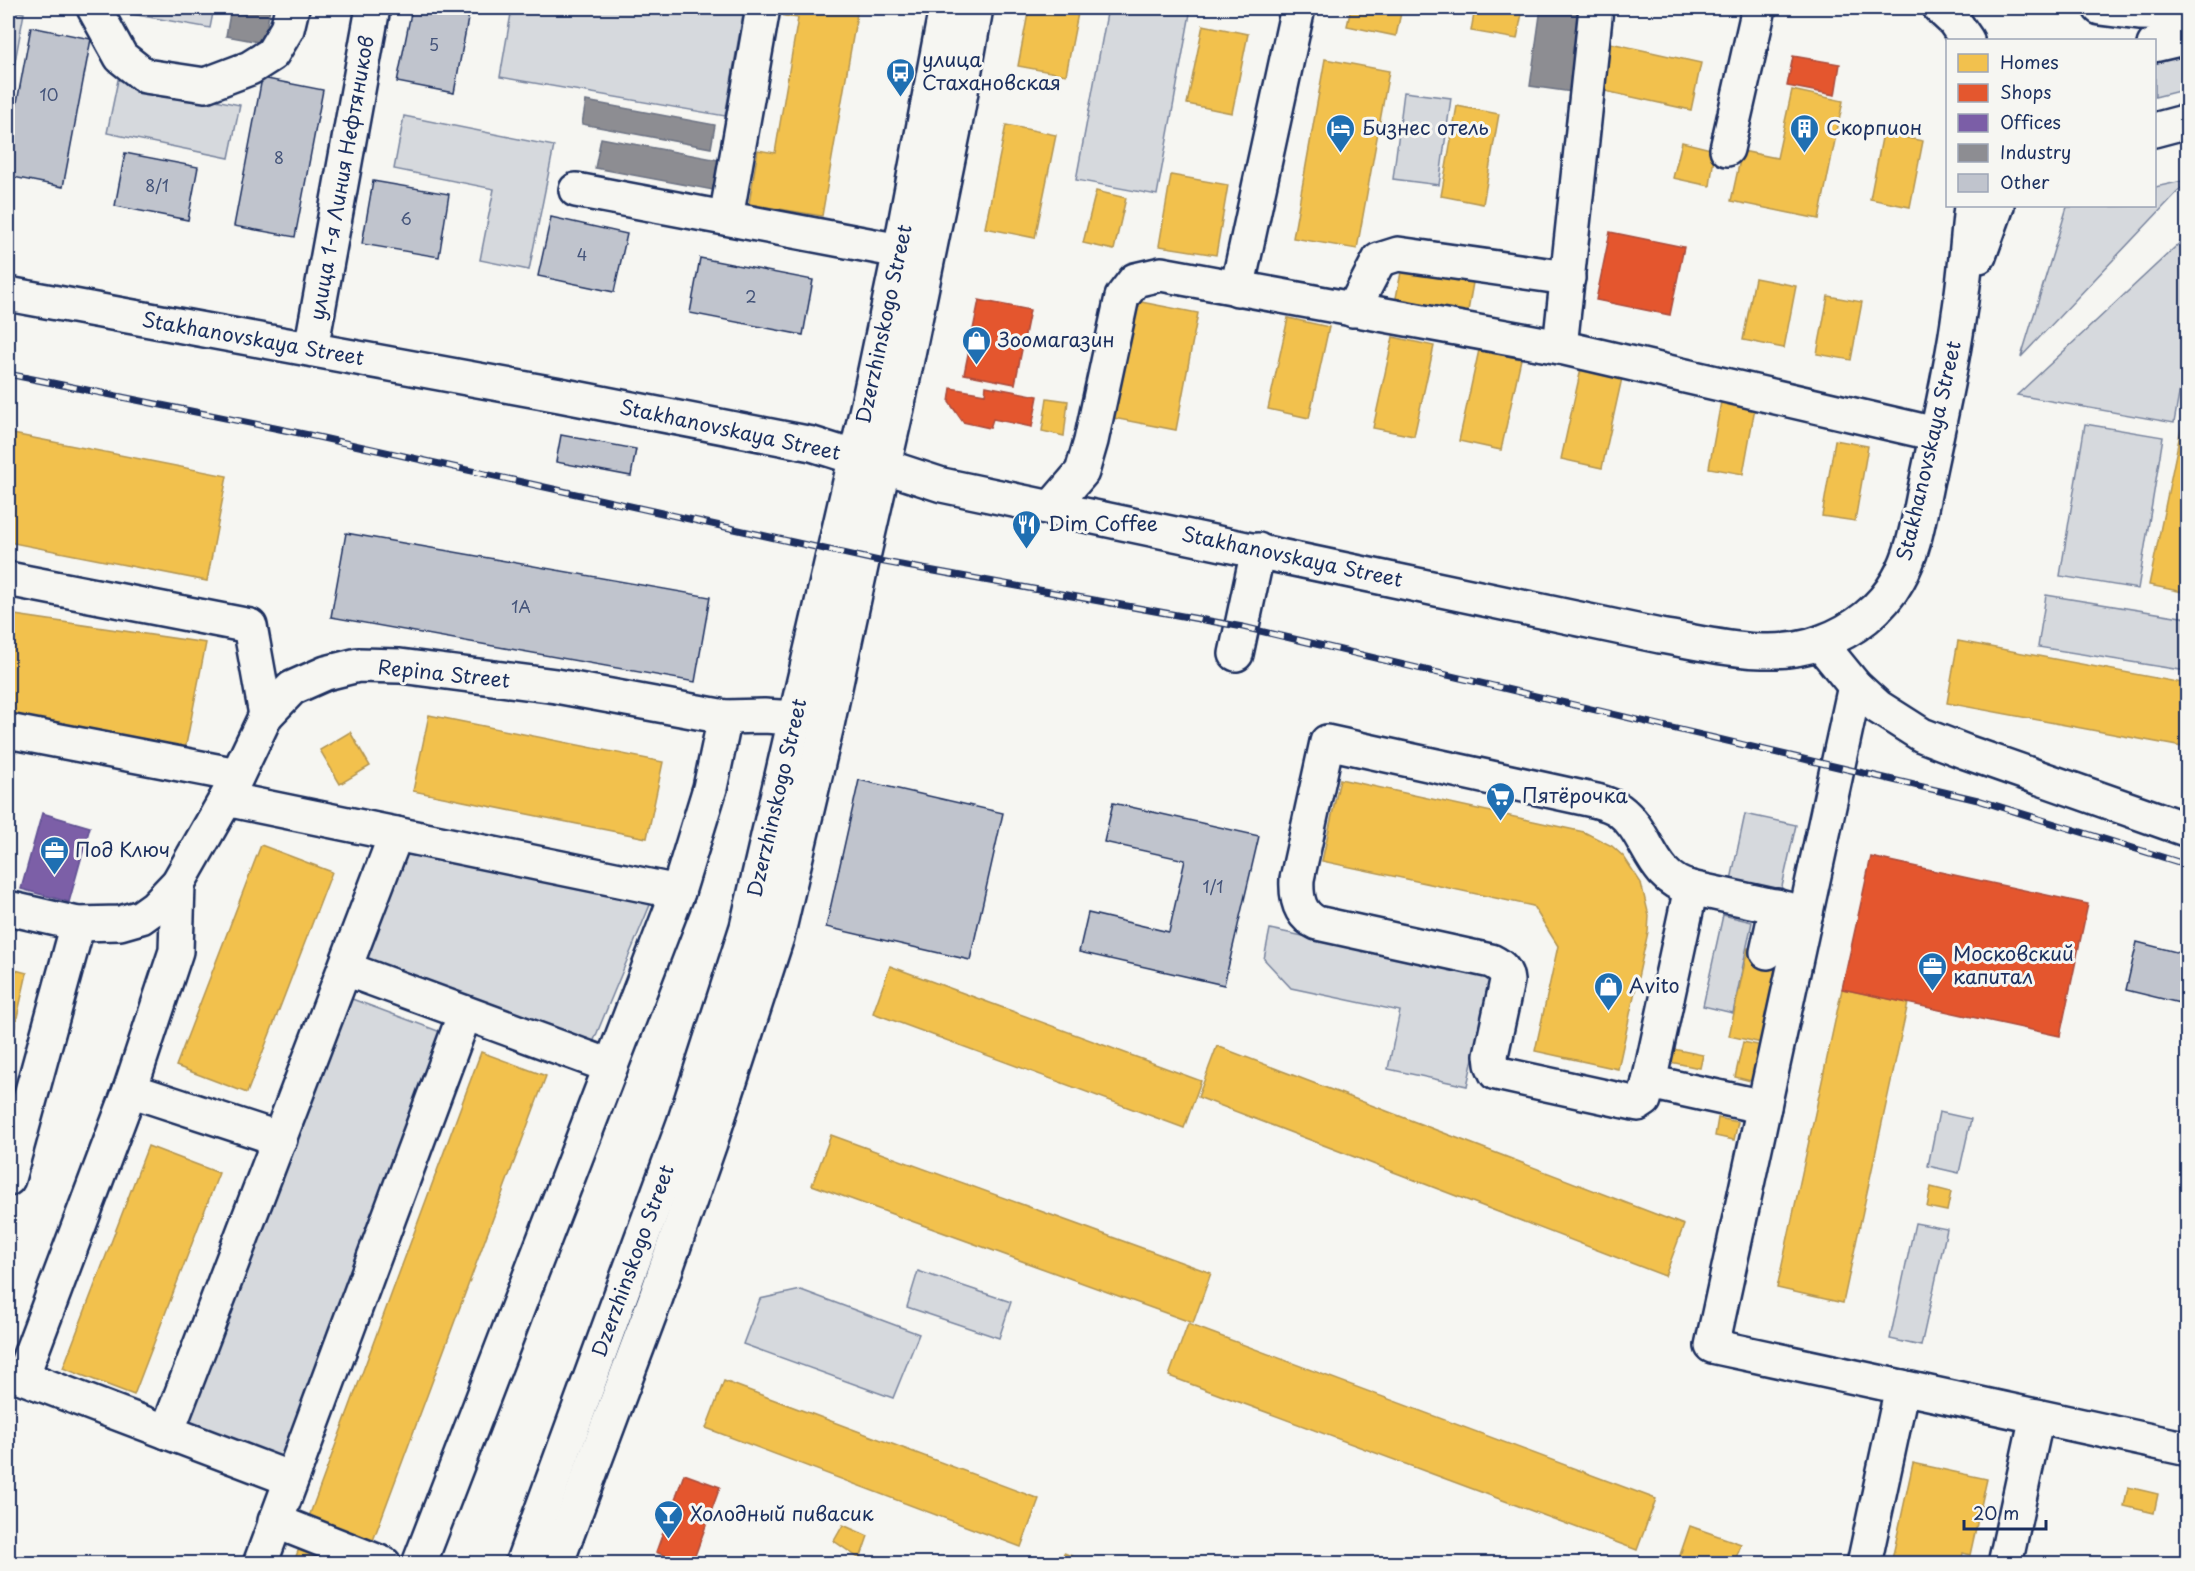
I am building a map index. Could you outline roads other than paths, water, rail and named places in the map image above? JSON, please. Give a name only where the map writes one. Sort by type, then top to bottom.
[{"type":"main road","points":[[94,8],[121,57],[145,76],[205,85],[250,68],[272,54],[287,29],[292,8]]},
{"type":"main road","name":"улица 1-я Линия Нефтяников","points":[[310,349],[373,8]]},
{"type":"main road","points":[[726,218],[763,8]]},
{"type":"main road","name":"Dzerzhinskogo Street","points":[[556,1563],[655,1300],[710,1143],[777,938],[827,725],[900,251],[946,8]]},
{"type":"main road","name":"Dzerzhinskogo Street","points":[[522,1563],[684,1123],[744,938],[795,718],[869,462],[897,408],[955,125],[976,8]]},
{"type":"main road","points":[[1237,289],[1298,8]]},
{"type":"main road","points":[[1560,347],[1596,8]]},
{"type":"main road","points":[[1727,149],[1759,8]]},
{"type":"main road","points":[[1940,8],[1954,21],[1965,39]]},
{"type":"main road","points":[[2100,8],[2187,14]]},
{"type":"main road","points":[[2156,45],[2187,37]]},
{"type":"main road","points":[[2156,129],[2187,121]]},
{"type":"main road","points":[[576,190],[900,251]]},
{"type":"main road","name":"Stakhanovskaya Street","points":[[8,294],[812,444],[942,485],[1660,636],[1732,648],[1785,650],[1820,643],[1845,632],[1871,614],[1898,582],[1908,560],[1959,315],[1971,207]]},
{"type":"main road","points":[[1959,315],[1996,207]]},
{"type":"main road","points":[[1353,310],[1379,260],[1398,254],[1568,278]]},
{"type":"main road","points":[[1052,507],[1082,472],[1092,441],[1122,297],[1135,280],[1161,274],[1560,347],[1936,434]]},
{"type":"main road","points":[[1236,654],[1258,550]]},
{"type":"main road","points":[[8,579],[250,626],[266,715]]},
{"type":"main road","points":[[1820,643],[1855,686],[1878,707],[1922,735],[2187,830]]},
{"type":"main road","name":"Repina Street","points":[[8,908],[78,924],[120,924],[141,917],[178,883],[232,787],[266,715],[292,688],[326,673],[358,665],[400,666],[556,686],[725,717],[795,718]]},
{"type":"main road","points":[[1855,686],[1791,910],[1764,1107],[1712,1346],[2187,1447]]},
{"type":"main road","points":[[419,1563],[678,892],[710,788],[725,717]]},
{"type":"main road","points":[[8,730],[232,787],[396,834],[678,892]]},
{"type":"main road","points":[[1692,888],[1649,1082],[1644,1100],[1638,1104],[1496,1072],[1491,1055],[1508,981],[1507,973],[1501,966],[1491,960],[1317,923],[1308,919],[1298,899],[1298,879],[1328,742],[1597,801],[1618,809],[1630,820],[1671,881],[1692,888],[1791,910]]},
{"type":"main road","points":[[167,1432],[396,834]]},
{"type":"main road","points":[[178,883],[176,951],[130,1090],[22,1377],[291,1479]]},
{"type":"main road","points":[[1767,952],[1791,910]]},
{"type":"main road","points":[[8,1179],[78,924]]},
{"type":"main road","points":[[346,969],[610,1066]]},
{"type":"main road","points":[[260,1563],[465,1012]]},
{"type":"main road","points":[[1649,1082],[1764,1107]]},
{"type":"main road","points":[[130,1090],[280,1139]]},
{"type":"main road","points":[[1864,1563],[1902,1387]]},
{"type":"main road","points":[[2005,1563],[2037,1416]]},
{"type":"main road","points":[[275,1521],[384,1563]]},
{"type":"railway","points":[[8,374],[309,435],[879,561],[1243,627],[1978,800],[2188,865]]},
{"type":"place","name":"улица Стахановская","points":[[901,98]]},
{"type":"place","name":"Бизнес отель","points":[[1341,154]]},
{"type":"place","name":"Скорпион","points":[[1805,154]]},
{"type":"place","name":"Зоомагазин","points":[[977,366]]},
{"type":"place","name":"Dim Coffee","points":[[1027,550]]},
{"type":"place","name":"Пятёрочка","points":[[1501,822]]},
{"type":"place","name":"Под Ключ","points":[[54,876]]},
{"type":"place","name":"Московский капитал","points":[[1932,992]]},
{"type":"place","name":"Avito","points":[[1608,1012]]},
{"type":"place","name":"Холодный пивасик","points":[[669,1540]]}]
